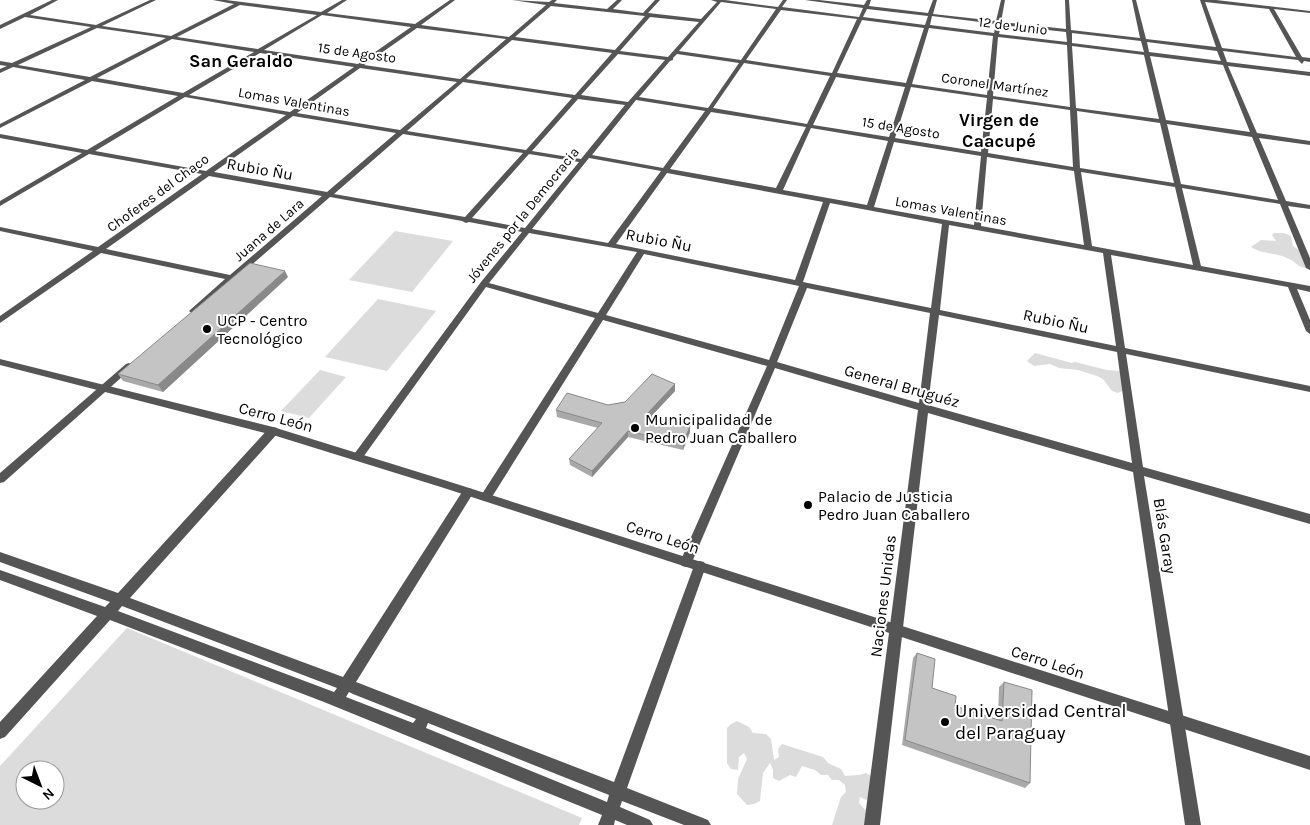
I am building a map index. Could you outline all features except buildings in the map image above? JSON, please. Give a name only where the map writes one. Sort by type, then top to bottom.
[{"type":"street","points":[[0,27],[56,0]]},
{"type":"street","points":[[0,71],[154,0]]},
{"type":"street","points":[[215,0],[671,59]]},
{"type":"street","points":[[0,126],[246,0]]},
{"type":"street","points":[[0,204],[344,0]]},
{"type":"street","name":"Choferes del Chaco","points":[[0,320],[453,0]]},
{"type":"street","points":[[514,0],[553,2],[608,11],[704,21]]},
{"type":"street","points":[[608,11],[620,0]]},
{"type":"street","points":[[466,221],[616,52],[658,0]]},
{"type":"street","name":"12 de Junio","points":[[719,0],[1310,75]]},
{"type":"street","name":"Jóvenes por la Democracia","points":[[356,457],[484,284],[526,231],[629,104],[637,98],[704,21],[719,0]]},
{"type":"street","points":[[610,246],[709,110],[785,0]]},
{"type":"street","name":"12 de Junio","points":[[807,0],[1310,60]]},
{"type":"street","points":[[778,192],[869,0]]},
{"type":"street","points":[[870,209],[935,0]]},
{"type":"street","points":[[976,228],[996,35],[1003,0]]},
{"type":"street","points":[[1067,0],[1077,169],[1088,248]]},
{"type":"street","points":[[1134,0],[1198,269]]},
{"type":"street","points":[[1310,12],[1202,0],[1225,64],[1310,268]]},
{"type":"street","points":[[1274,0],[1280,9]]},
{"type":"street","name":"Juana de Lara","points":[[190,314],[553,2]]},
{"type":"street","points":[[1270,8],[1310,75]]},
{"type":"street","name":"15 de Agosto","points":[[22,15],[358,66],[629,104]]},
{"type":"street","name":"Coronel Martínez","points":[[676,52],[1310,143]]},
{"type":"street","name":"Lomas Valentinas","points":[[0,63],[290,114],[664,171],[1310,289]]},
{"type":"street","name":"15 de Agosto","points":[[637,98],[1310,207]]},
{"type":"street","name":"Rubio Ñu","points":[[0,136],[642,252],[934,310],[1310,389]]},
{"type":"street","points":[[606,825],[619,792],[693,564],[772,364],[801,284],[827,201]]},
{"type":"street","name":"Naciones Unidas","points":[[872,825],[946,222]]},
{"type":"street","points":[[0,229],[232,278]]},
{"type":"street","points":[[486,497],[642,252]]},
{"type":"street","name":"Blás Garay","points":[[1107,252],[1138,469],[1193,825]]},
{"type":"street","name":"General Bruguéz","points":[[484,284],[772,364],[1310,520]]},
{"type":"street","points":[[1291,285],[1310,330]]},
{"type":"street","points":[[0,479],[139,358]]},
{"type":"street","name":"Cerro León","points":[[0,362],[273,431],[486,497],[1310,763]]},
{"type":"street","points":[[0,732],[273,431]]},
{"type":"street","points":[[336,701],[468,492]]},
{"type":"street","points":[[0,557],[121,599],[347,684],[703,825]]},
{"type":"street","points":[[6,578],[24,566]]},
{"type":"street","points":[[6,578],[174,638],[645,825]]},
{"type":"street","points":[[174,638],[187,624]]},
{"type":"street","points":[[416,733],[425,715]]},
{"type":"shaded area","points":[[395,231],[453,241],[412,292],[349,280]]},
{"type":"shaded area","points":[[1274,233],[1284,233],[1291,236],[1293,246],[1305,254],[1308,268],[1301,267],[1282,256],[1251,247],[1261,240],[1276,241],[1272,235]]},
{"type":"shaded area","points":[[378,299],[436,311],[387,371],[325,357]]},
{"type":"shaded area","points":[[1035,353],[1072,363],[1120,371],[1127,389],[1118,393],[1112,391],[1103,379],[1078,370],[1059,368],[1050,364],[1034,366],[1027,361]]},
{"type":"shaded area","points":[[320,370],[346,377],[309,418],[281,411]]},
{"type":"shaded area","points":[[127,628],[582,818],[579,825],[0,825],[0,766]]},
{"type":"shaded area","points":[[737,721],[749,727],[753,733],[766,734],[771,739],[774,760],[779,757],[778,749],[782,744],[823,757],[828,763],[841,769],[845,776],[866,773],[873,777],[872,797],[866,800],[860,797],[859,803],[870,815],[869,825],[832,825],[841,797],[846,792],[845,785],[839,780],[832,780],[828,775],[821,775],[815,770],[802,766],[796,777],[790,775],[779,781],[773,778],[773,770],[770,763],[763,773],[760,801],[747,805],[737,794],[738,779],[747,759],[744,753],[739,757],[738,770],[731,769],[727,763],[727,728]]},
{"type":"place","name":"UCP - Centro Tecnológico","points":[[207,329]]},
{"type":"place","name":"Municipalidad de Pedro Juan Caballero","points":[[635,428]]},
{"type":"place","name":"Palacio de Justicia Pedro Juan Caballero","points":[[808,505]]},
{"type":"place","name":"Universidad Central del Paraguay","points":[[945,722]]},
{"type":"district","name":"San Geraldo","points":[[241,61]]},
{"type":"district","name":"Virgen de Caacupé","points":[[999,130]]}]
